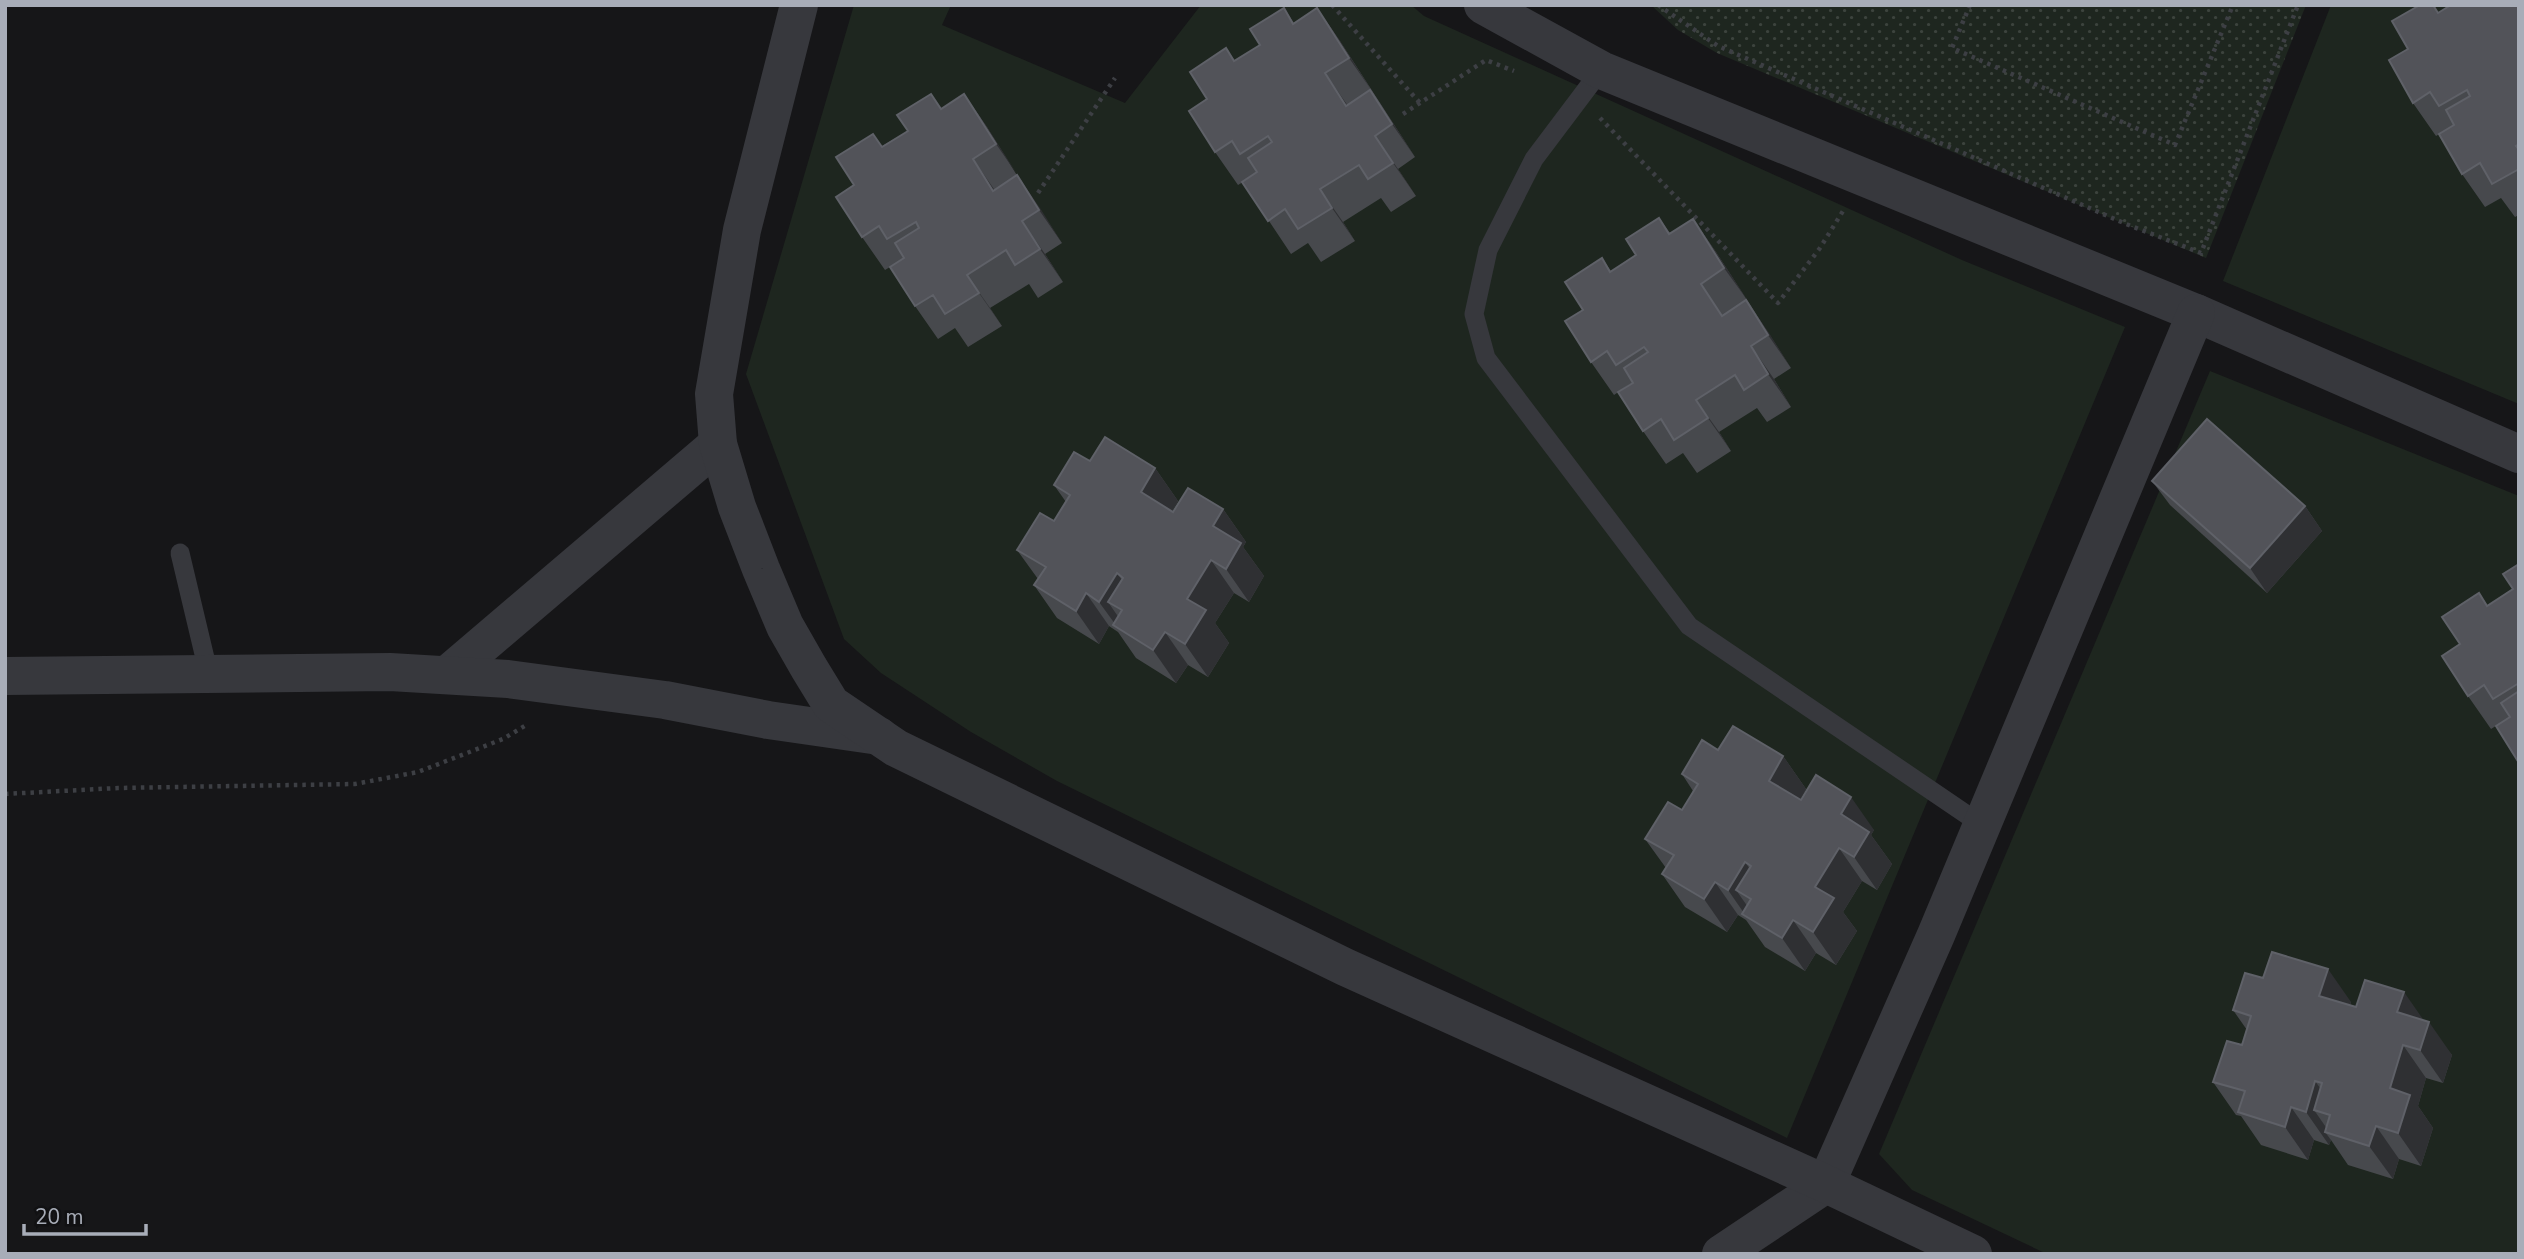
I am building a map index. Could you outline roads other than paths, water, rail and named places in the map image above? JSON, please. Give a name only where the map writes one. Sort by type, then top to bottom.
[{"type":"street","points":[[799,5],[742,230],[713,394],[718,444],[737,507],[785,626],[831,704],[920,760],[1345,968],[1826,1184],[1973,1254]]},
{"type":"street","points":[[1483,5],[1591,84],[1864,177],[2196,313],[2519,454]]},
{"type":"street","points":[[1721,1254],[1826,1184],[1982,825],[2196,313]]},
{"type":"street","points":[[447,676],[718,444]]},
{"type":"street","points":[[5,676],[390,672],[508,679],[665,700],[768,720],[879,736]]},
{"type":"lane","points":[[1591,84],[1534,159],[1488,250],[1474,314],[1486,358],[1689,626],[1982,825]]},
{"type":"lane","points":[[180,553],[209,675]]}]
